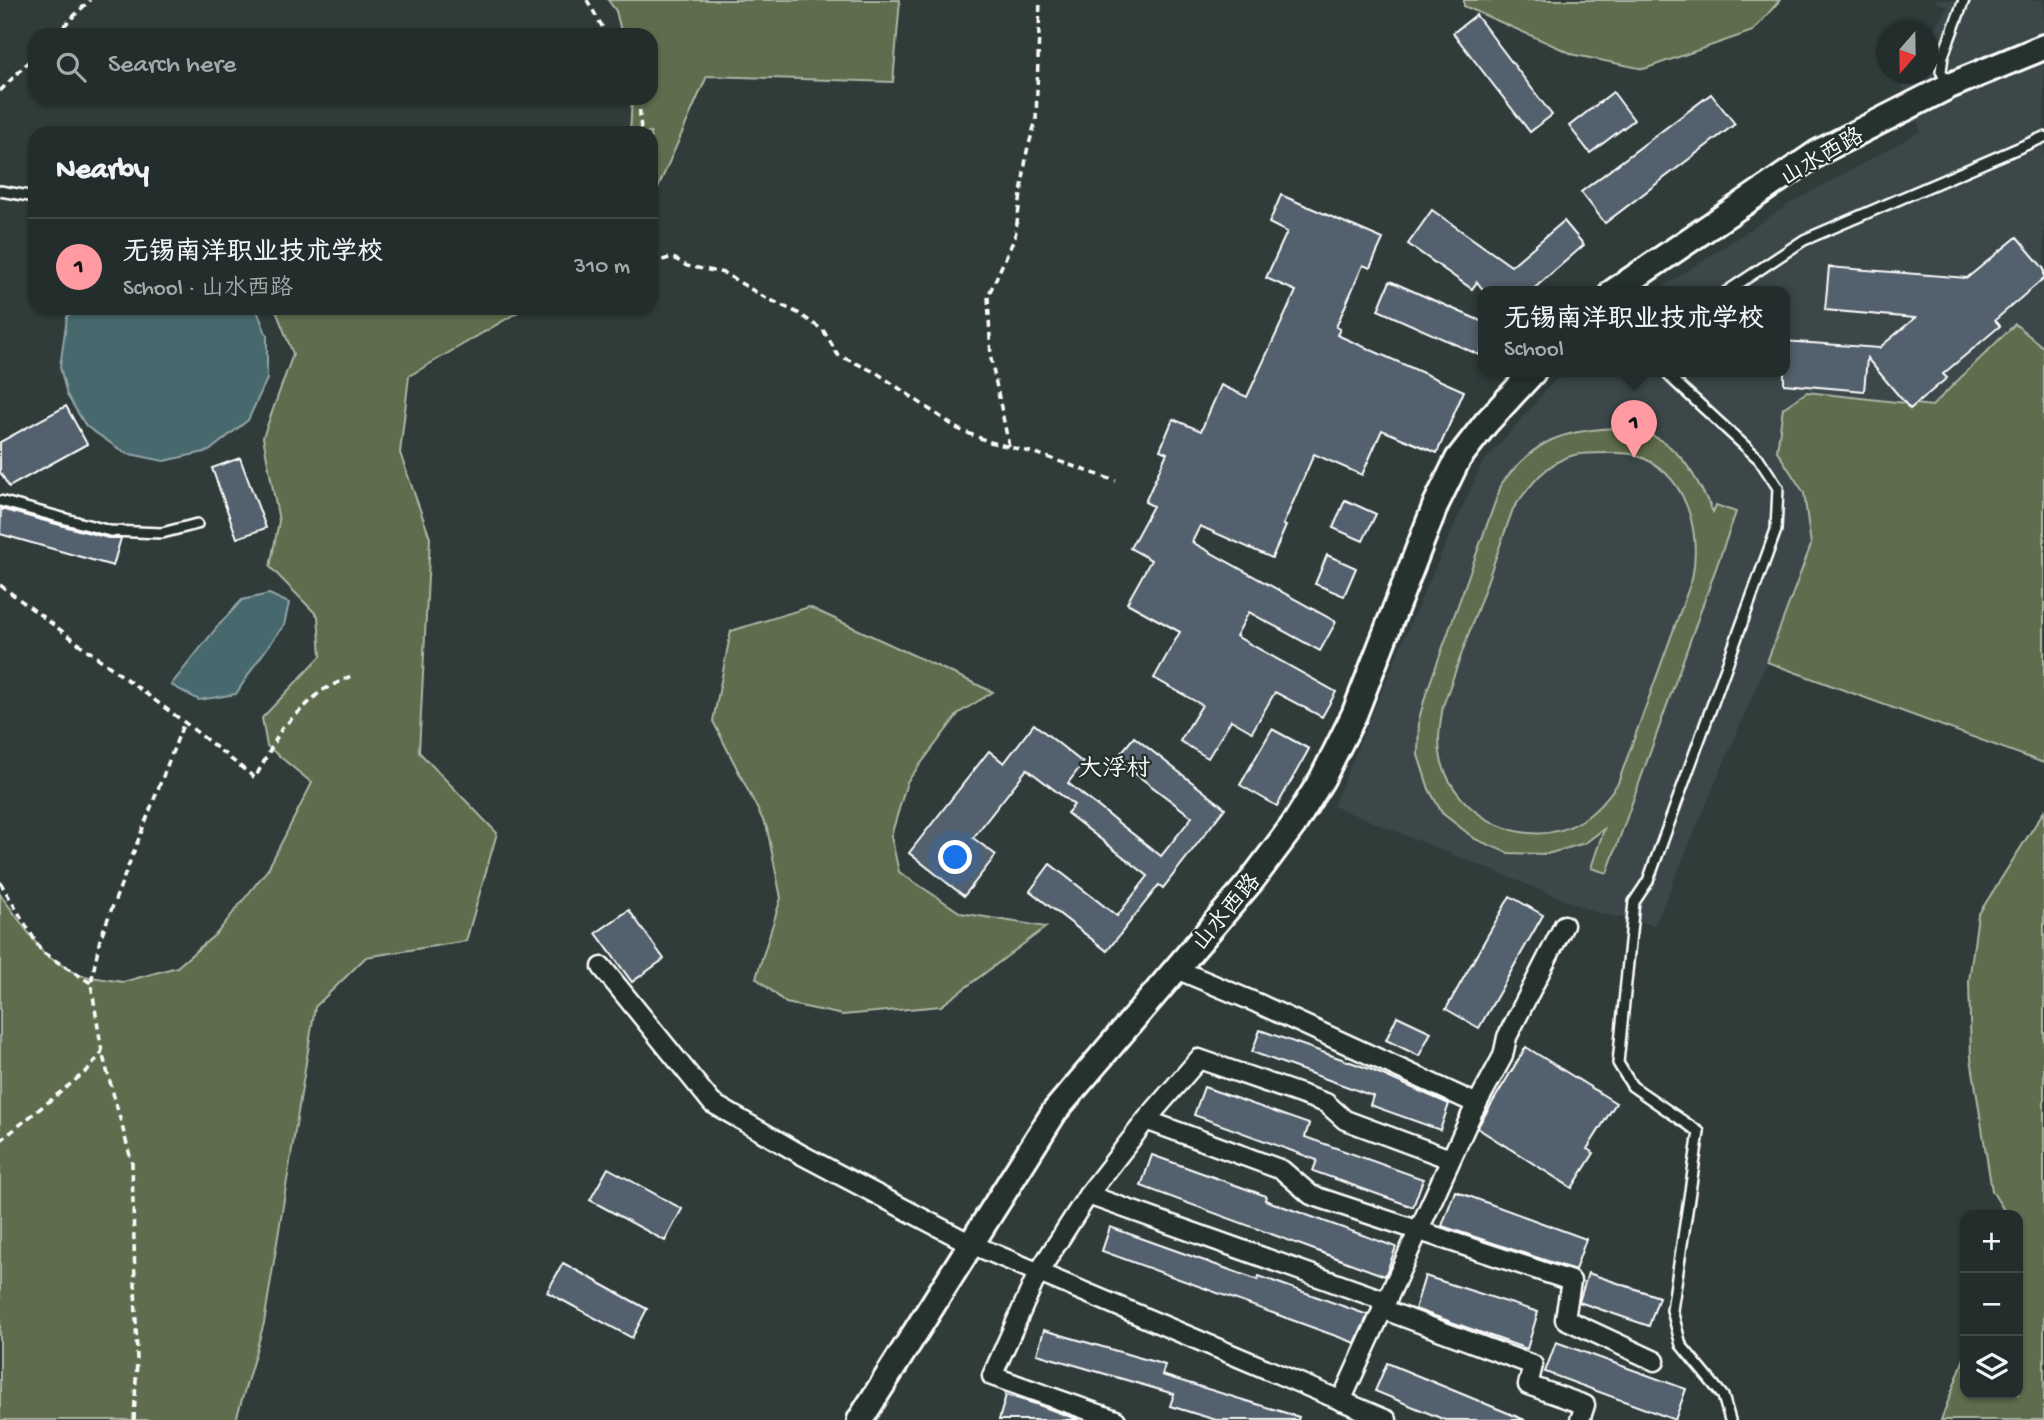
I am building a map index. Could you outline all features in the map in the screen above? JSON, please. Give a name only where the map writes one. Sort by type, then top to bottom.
[{"type":"street","name":"山水西路","points":[[1623,286],[1819,152],[1949,86],[2044,47]]},
{"type":"street","name":"山水西路","points":[[860,1420],[1055,1111],[1252,880],[1322,779],[1354,715],[1436,504],[1458,459],[1486,423],[1528,377]]},
{"type":"street","points":[[1341,1401],[1450,1159],[1503,1056],[1507,1037],[1563,925]]},
{"type":"street","points":[[603,967],[712,1103],[802,1155],[971,1244],[1387,1420]]},
{"type":"street","points":[[1176,970],[1257,1003],[1477,1104]]},
{"type":"street","points":[[1116,1420],[992,1376],[1038,1273],[1088,1195],[1146,1120],[1199,1059],[1326,1103],[1345,1120],[1450,1159]]},
{"type":"street","points":[[1146,1120],[1282,1170],[1311,1195],[1571,1281],[1565,1319],[1655,1361]]},
{"type":"street","points":[[1088,1195],[1384,1305],[1533,1365],[1528,1385],[1585,1405],[1580,1420]]},
{"type":"lane","points":[[1949,86],[1941,71],[1943,56],[1964,0]]},
{"type":"lane","points":[[1735,286],[1804,240],[2044,137]]},
{"type":"lane","points":[[0,191],[28,196]]},
{"type":"lane","points":[[1673,377],[1759,459],[1777,488],[1776,530],[1648,881],[1634,902],[1618,1063],[1632,1086],[1699,1132],[1672,1310],[1681,1345],[1723,1396],[1730,1420]]},
{"type":"lane","points":[[0,501],[110,531],[162,533],[197,524]]},
{"type":"path","points":[[62,28],[90,0]]},
{"type":"path","points":[[587,0],[603,28]]},
{"type":"path","points":[[1009,446],[991,359],[988,296],[1015,237],[1027,151],[1037,120],[1040,0]]},
{"type":"path","points":[[0,90],[28,62]]},
{"type":"path","points":[[639,105],[641,126]]},
{"type":"path","points":[[658,262],[672,257],[687,266],[724,273],[798,313],[823,330],[838,355],[877,373],[958,429],[990,442],[1038,454],[1116,481]]},
{"type":"path","points":[[0,585],[184,722],[254,778],[282,728],[321,691],[351,676]]},
{"type":"path","points":[[134,1420],[137,1360],[132,1163],[103,1052],[91,982],[100,939],[184,722]]},
{"type":"path","points":[[0,882],[42,952],[91,982]]},
{"type":"path","points":[[0,1141],[89,1069],[103,1052]]},
{"type":"shaded area","points":[[1932,0],[2044,0],[2044,348],[2015,324],[1932,406],[1807,392],[1777,451],[1804,493],[1811,545],[1767,662],[1655,925],[1595,912],[1333,806],[1415,612],[1482,464],[1558,377],[1790,377],[1790,286],[1664,286],[1789,204],[1921,131],[1902,84],[1939,84],[1938,21],[1948,7]]},
{"type":"green space","points":[[608,0],[900,0],[893,82],[707,76],[658,188],[658,126],[630,126],[632,105],[658,105],[658,28],[620,28],[616,11]]},
{"type":"green space","points":[[1464,0],[1780,0],[1753,31],[1644,69],[1575,55],[1464,6]]},
{"type":"green space","points":[[278,315],[513,315],[409,376],[400,453],[430,538],[419,752],[497,833],[466,941],[366,957],[315,1007],[264,1323],[236,1420],[0,1420],[0,894],[44,954],[78,975],[123,982],[177,967],[217,933],[268,869],[312,783],[267,746],[262,718],[321,656],[318,616],[270,567],[279,521],[263,437],[293,354]]},
{"type":"green space","points":[[2015,324],[2044,348],[2044,763],[1767,662],[1811,545],[1804,493],[1777,451],[1783,408],[1807,392],[1932,406]]},
{"type":"green space","points":[[1614,428],[1655,437],[1677,453],[1686,464],[1713,512],[1716,505],[1736,512],[1607,873],[1591,868],[1604,829],[1585,843],[1547,854],[1508,853],[1475,839],[1442,813],[1429,789],[1418,755],[1419,719],[1426,694],[1502,483],[1514,468],[1538,447],[1564,435]],"holes":[[[1586,453],[1632,454],[1653,463],[1667,474],[1678,489],[1692,523],[1695,561],[1692,579],[1618,783],[1597,809],[1581,821],[1560,830],[1539,833],[1517,831],[1496,824],[1477,813],[1461,798],[1449,780],[1439,746],[1443,706],[1513,509],[1547,469],[1564,458]]]},
{"type":"green space","points":[[809,607],[993,692],[959,713],[907,782],[891,836],[899,872],[961,913],[1046,927],[941,1006],[843,1015],[786,1003],[756,978],[781,898],[767,828],[713,721],[731,631]]},
{"type":"green space","points":[[2044,811],[2044,1420],[1941,1420],[1960,1369],[1960,1399],[2023,1399],[2023,1210],[2004,1210],[1992,1191],[1971,1058],[1969,981],[1978,915]]},
{"type":"water","points":[[259,315],[267,336],[267,379],[248,420],[209,451],[164,461],[125,453],[86,426],[67,395],[60,367],[67,317]]},
{"type":"water","points":[[269,594],[289,603],[284,625],[236,694],[199,700],[171,685],[242,600]]},
{"type":"building","points":[[1476,15],[1552,115],[1530,132],[1453,33]]},
{"type":"building","points":[[1613,92],[1634,120],[1590,153],[1569,126]]},
{"type":"building","points":[[1711,94],[1735,124],[1605,223],[1581,192]]},
{"type":"building","points":[[1281,195],[1383,239],[1370,268],[1363,265],[1336,327],[1340,329],[1337,335],[1464,391],[1437,453],[1382,430],[1362,475],[1314,454],[1283,525],[1286,526],[1272,558],[1200,526],[1192,542],[1336,622],[1320,651],[1249,612],[1236,636],[1336,692],[1322,717],[1275,692],[1252,732],[1231,720],[1208,758],[1180,741],[1202,705],[1154,678],[1180,632],[1127,603],[1151,560],[1130,548],[1153,506],[1145,502],[1167,453],[1160,450],[1173,419],[1201,431],[1221,385],[1247,397],[1296,291],[1266,278],[1287,232],[1269,223]]},
{"type":"building","points":[[1432,210],[1511,266],[1564,221],[1584,245],[1537,286],[1480,286],[1477,282],[1472,289],[1408,244]]},
{"type":"building","points":[[2017,237],[2044,269],[2044,278],[1995,320],[2000,326],[1943,374],[1947,378],[1910,409],[1867,358],[1864,391],[1784,384],[1784,377],[1790,377],[1790,341],[1879,348],[1915,318],[1825,310],[1829,267],[1967,278]]},
{"type":"building","points":[[1390,281],[1478,320],[1478,355],[1378,310]]},
{"type":"building","points":[[66,406],[87,444],[9,487],[0,472],[0,442]]},
{"type":"building","points":[[240,458],[266,528],[237,538],[212,468]]},
{"type":"building","points":[[1345,500],[1376,514],[1363,541],[1333,528]]},
{"type":"building","points":[[1,509],[108,538],[121,538],[113,566],[0,534]]},
{"type":"building","points":[[1327,555],[1356,568],[1344,596],[1315,584]]},
{"type":"building","points":[[1034,724],[1083,763],[1068,783],[1161,856],[1192,817],[1116,759],[1134,737],[1225,808],[1163,888],[1159,885],[1107,951],[1030,891],[1050,864],[1117,916],[1148,876],[1067,813],[1074,805],[1027,769],[973,838],[996,855],[964,896],[909,853],[989,751],[1004,763]]},
{"type":"building","points":[[1272,729],[1309,749],[1277,806],[1240,785]]},
{"type":"building","points":[[1510,896],[1543,915],[1479,1028],[1446,1009]]},
{"type":"building","points":[[629,910],[664,959],[632,982],[596,933]]},
{"type":"building","points":[[1397,1016],[1431,1032],[1419,1056],[1386,1040]]},
{"type":"building","points":[[1260,1030],[1367,1068],[1449,1104],[1440,1130],[1370,1105],[1373,1096],[1252,1052]]},
{"type":"building","points":[[1526,1047],[1616,1103],[1587,1149],[1594,1153],[1572,1188],[1477,1128]]},
{"type":"building","points":[[1204,1087],[1309,1124],[1305,1137],[1423,1179],[1413,1207],[1313,1171],[1317,1160],[1194,1115]]},
{"type":"building","points":[[1152,1155],[1266,1196],[1265,1200],[1396,1247],[1385,1276],[1141,1186]]},
{"type":"building","points":[[608,1168],[682,1209],[665,1241],[590,1200]]},
{"type":"building","points":[[1455,1191],[1586,1239],[1575,1270],[1442,1226]]},
{"type":"building","points":[[1110,1227],[1258,1280],[1259,1276],[1368,1315],[1355,1343],[1102,1251]]},
{"type":"building","points":[[563,1263],[647,1309],[632,1338],[547,1292]]},
{"type":"building","points":[[1588,1273],[1659,1297],[1649,1326],[1579,1302]]},
{"type":"building","points":[[1425,1276],[1538,1312],[1527,1349],[1415,1309]]},
{"type":"building","points":[[1044,1330],[1165,1365],[1162,1375],[1299,1417],[1298,1420],[1216,1420],[1170,1406],[1174,1394],[1037,1354]]},
{"type":"building","points":[[1556,1342],[1686,1389],[1675,1420],[1545,1372]]},
{"type":"building","points":[[1387,1363],[1525,1420],[1445,1420],[1375,1391]]},
{"type":"building","points":[[1006,1395],[1036,1404],[1079,1420],[999,1420]]},
{"type":"place","name":"无锡南洋职业技术学校","points":[[1634,458]]},
{"type":"district","name":"大浮村","points":[[1114,767]]}]
